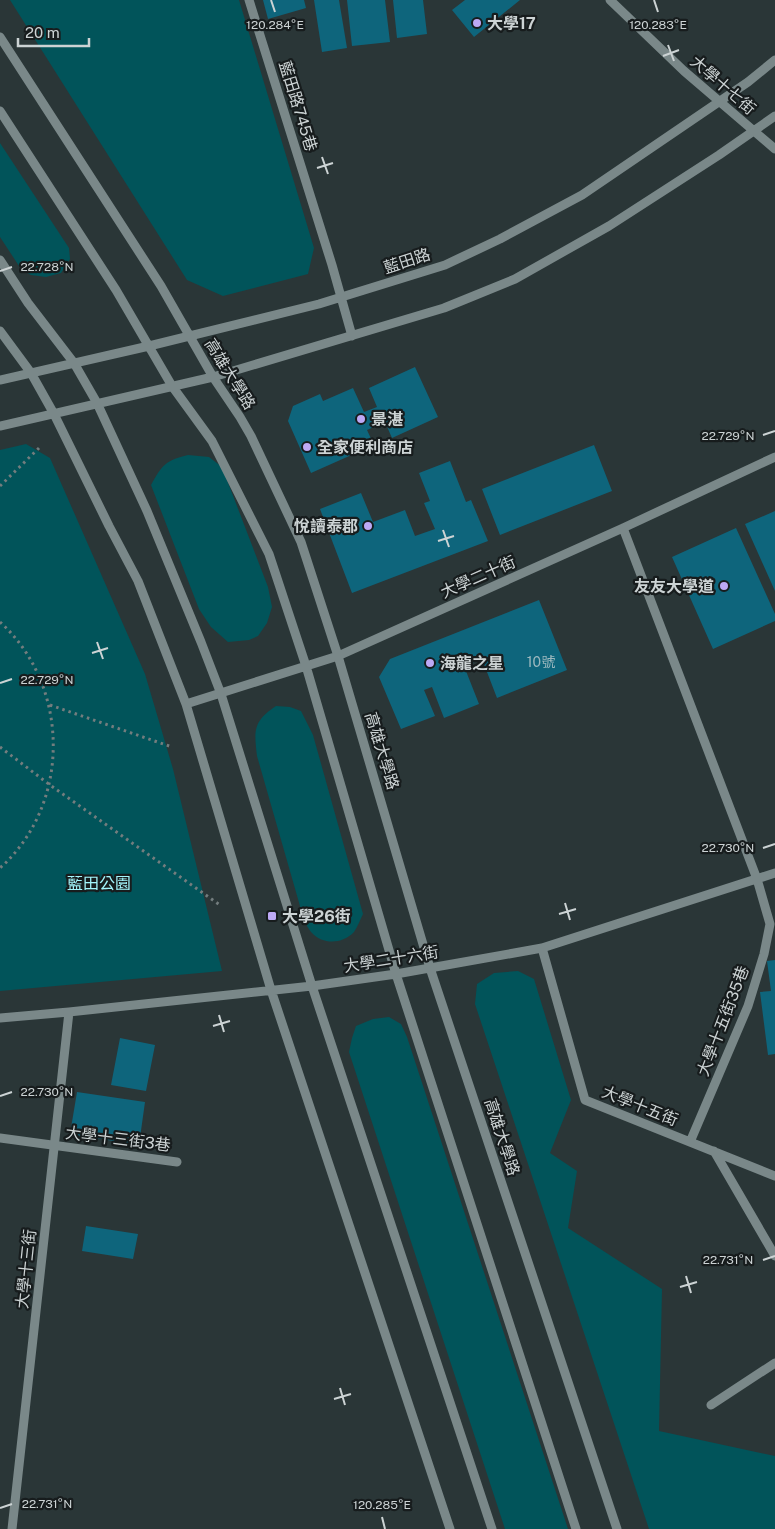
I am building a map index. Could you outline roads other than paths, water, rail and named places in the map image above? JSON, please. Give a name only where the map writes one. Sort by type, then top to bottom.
[{"type":"street","name":"藍田路745巷","points":[[249,0],[352,336]]},
{"type":"street","name":"大學十七街","points":[[610,0],[684,71],[775,149]]},
{"type":"street","name":"高雄大學路","points":[[0,37],[161,286],[213,377],[240,417],[301,542],[338,656],[430,968],[616,1529]]},
{"type":"street","name":"藍田路","points":[[0,380],[149,346],[341,297],[445,265],[500,239],[582,195],[748,82],[775,60]]},
{"type":"street","points":[[0,111],[116,290],[172,386],[218,450],[270,554],[306,666],[396,974],[576,1529]]},
{"type":"street","points":[[0,426],[213,377],[444,308],[516,279],[609,226],[719,155],[775,116]]},
{"type":"street","points":[[0,260],[28,303],[74,363],[97,403],[174,573],[221,694],[312,986],[492,1529]]},
{"type":"street","points":[[0,332],[30,373],[54,414],[138,581],[186,704],[271,990],[450,1529]]},
{"type":"street","name":"大學二十街","points":[[186,704],[338,656],[623,528],[775,457]]},
{"type":"street","name":"大學十五街35巷","points":[[623,528],[757,879],[770,924],[764,954],[748,1006],[690,1142]]},
{"type":"street","name":"大學二十六街","points":[[0,1018],[312,986],[396,974],[542,948],[775,873]]},
{"type":"street","name":"大學十五街","points":[[542,948],[586,1100],[775,1176]]},
{"type":"street","name":"大學十三街","points":[[12,1529],[69,1012]]},
{"type":"street","name":"大學十三街3巷","points":[[0,1138],[177,1162]]},
{"type":"street","points":[[714,1151],[775,1256]]},
{"type":"street","points":[[712,1404],[775,1363]]},
{"type":"place","name":"大學17","points":[[477,23]]},
{"type":"place","name":"景湛","points":[[361,419]]},
{"type":"place","name":"全家便利商店","points":[[307,447]]},
{"type":"place","name":"悅讀泰郡","points":[[368,526]]},
{"type":"place","name":"友友大學道","points":[[724,586]]},
{"type":"place","name":"海龍之星","points":[[430,663]]},
{"type":"place","name":"大學26街","points":[[272,916]]},
{"type":"park label","name":"藍田公園","points":[[99,883]]}]
